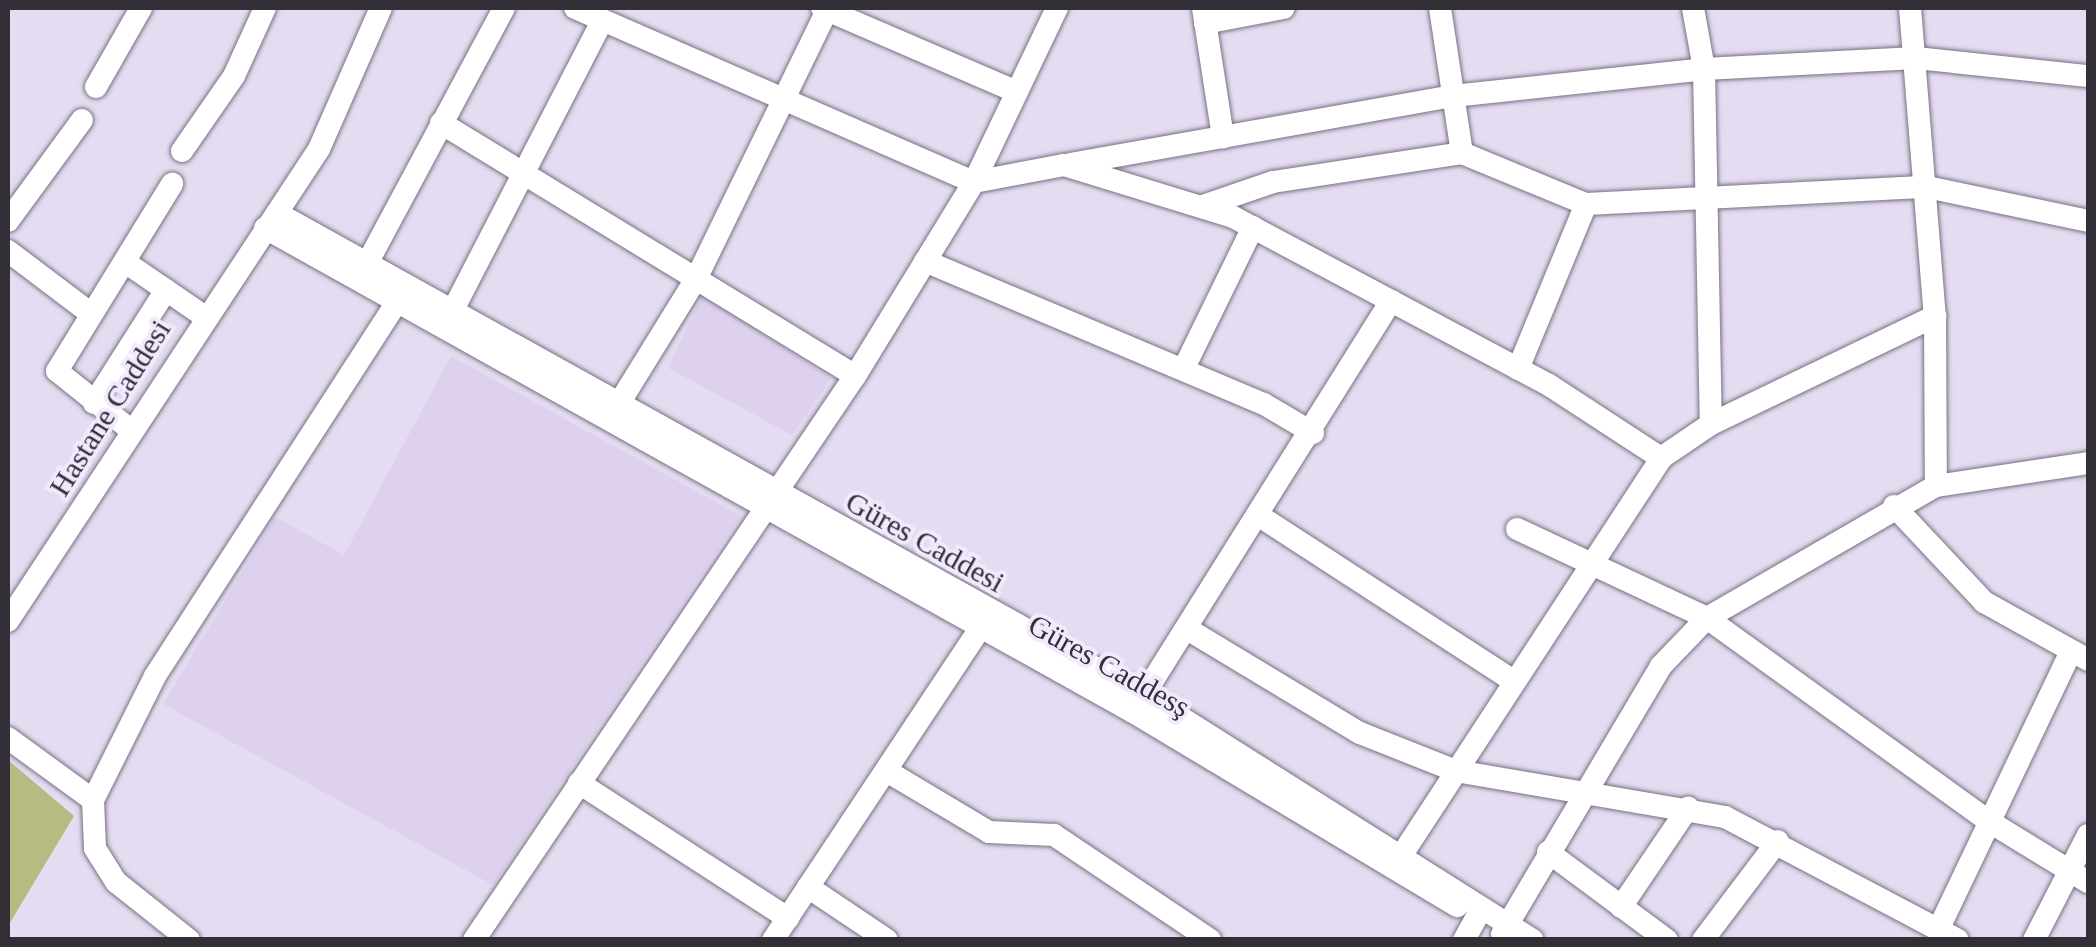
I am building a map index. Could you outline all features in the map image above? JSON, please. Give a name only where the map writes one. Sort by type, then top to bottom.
[{"type":"street","points":[[96,87],[142,8]]},
{"type":"street","points":[[182,151],[234,76],[265,8]]},
{"type":"street","name":"Hastane Caddesi","points":[[8,621],[204,316],[319,149],[382,8]]},
{"type":"street","points":[[364,270],[504,8]]},
{"type":"street","points":[[575,8],[601,23],[974,182],[1453,96],[1704,69],[1916,58],[2088,76]]},
{"type":"street","points":[[474,940],[578,783],[774,506],[856,376],[974,182],[1056,8]]},
{"type":"street","points":[[1223,137],[1204,15],[1284,8]]},
{"type":"street","points":[[1440,8],[1462,153]]},
{"type":"street","points":[[1693,8],[1704,69],[1701,200],[1711,424]]},
{"type":"street","points":[[1910,8],[1928,187],[1935,316],[1936,486]]},
{"type":"street","points":[[271,220],[364,270],[397,302],[611,416],[697,277],[785,100],[825,9],[1017,92]]},
{"type":"street","points":[[454,308],[601,23]]},
{"type":"street","points":[[8,221],[82,120]]},
{"type":"street","points":[[440,122],[856,376]]},
{"type":"street","points":[[1204,206],[1273,182],[1462,153],[1586,204],[1928,187],[2088,221]]},
{"type":"street","points":[[1064,165],[1204,206],[1253,228],[1518,369],[1661,458]]},
{"type":"street","points":[[132,431],[57,372],[172,184]]},
{"type":"street","points":[[1518,369],[1586,204]]},
{"type":"street","points":[[1184,368],[1253,228]]},
{"type":"street","points":[[8,251],[90,313]]},
{"type":"street","points":[[926,261],[1184,368],[1313,433]]},
{"type":"street","points":[[125,262],[204,316]]},
{"type":"street","name":"Güres Caddesi","points":[[364,270],[454,308],[611,416],[1404,853],[1507,932],[1533,940]]},
{"type":"street","points":[[94,402],[166,290]]},
{"type":"street","points":[[189,940],[161,931],[116,882],[95,848],[93,800],[155,676],[397,302]]},
{"type":"street","points":[[1138,704],[1261,517],[1391,302]]},
{"type":"street","points":[[1404,853],[1661,458],[1711,424],[1935,316]]},
{"type":"street","points":[[1507,932],[1548,852],[1661,666],[1707,618],[1894,506],[1936,486],[2088,463]]},
{"type":"street","name":"Güres Caddesş","points":[[774,506],[980,629],[1138,704],[1477,918],[1507,932]]},
{"type":"street","points":[[1189,630],[1360,732],[1456,771],[1580,797],[1688,808],[1778,841],[1949,934],[1990,822],[2080,655],[1984,602],[1894,506]]},
{"type":"street","points":[[1261,517],[1514,680]]},
{"type":"street","points":[[1517,529],[1587,568],[1707,618],[1990,822],[2079,877]]},
{"type":"street","points":[[773,940],[890,773],[980,629]]},
{"type":"street","points":[[8,738],[93,800]]},
{"type":"street","points":[[890,773],[989,832],[1054,834],[1210,940]]},
{"type":"street","points":[[578,783],[788,918]]},
{"type":"street","points":[[1622,907],[1688,808]]},
{"type":"street","points":[[2034,940],[2079,877],[2088,835]]},
{"type":"street","points":[[1703,940],[1778,841]]},
{"type":"street","points":[[1548,852],[1666,940]]},
{"type":"street","points":[[808,887],[887,940]]},
{"type":"street","points":[[1464,940],[1477,918]]},
{"type":"shaded area","points":[[703,293],[831,379],[792,435],[668,368]]},
{"type":"shaded area","points":[[451,356],[741,516],[493,885],[163,704],[275,517],[344,555]]},
{"type":"green space","points":[[8,760],[74,816],[8,926]]}]
